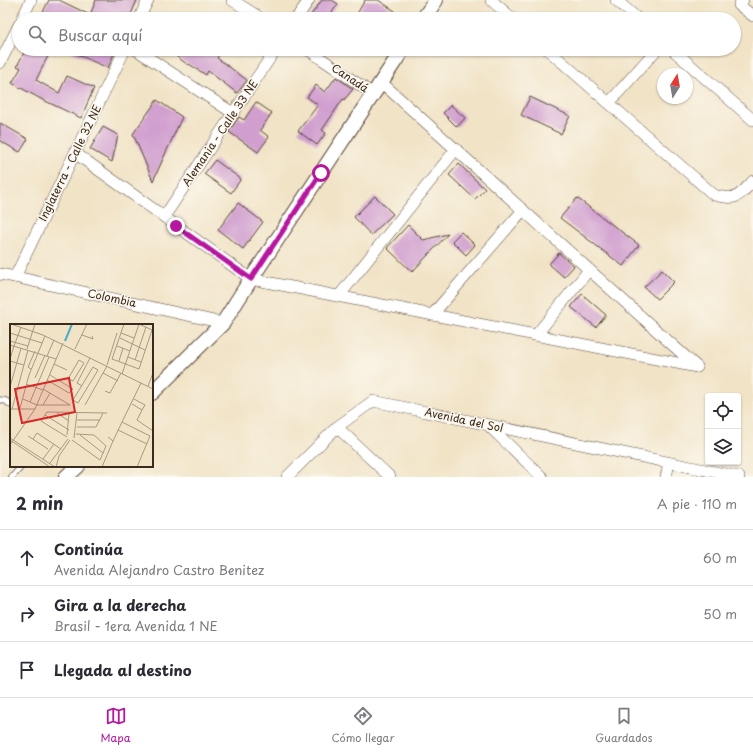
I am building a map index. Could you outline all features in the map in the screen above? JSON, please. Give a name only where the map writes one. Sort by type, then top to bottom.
[{"type":"street","points":[[26,12],[32,0]]},
{"type":"street","points":[[142,12],[148,0]]},
{"type":"street","points":[[232,0],[251,12]]},
{"type":"street","points":[[301,12],[309,0]]},
{"type":"street","points":[[428,12],[436,0]]},
{"type":"street","points":[[491,0],[505,12]]},
{"type":"street","points":[[616,0],[630,12]]},
{"type":"street","points":[[743,0],[739,5],[753,16]]},
{"type":"street","points":[[0,63],[12,39]]},
{"type":"street","name":"Inglaterra - Calle 32 NE","points":[[15,277],[122,56]]},
{"type":"street","points":[[146,56],[233,114]]},
{"type":"street","name":"Alemania - Calle 33 NE","points":[[164,217],[271,56]]},
{"type":"street","name":"Canadá","points":[[317,56],[373,94]]},
{"type":"street","points":[[153,392],[223,323],[398,56]]},
{"type":"street","points":[[555,56],[714,195],[726,198],[738,197],[753,181]]},
{"type":"street","points":[[608,103],[651,56]]},
{"type":"street","points":[[680,56],[753,120]]},
{"type":"street","points":[[75,153],[251,279],[697,367],[381,82]]},
{"type":"street","points":[[339,296],[456,149]]},
{"type":"street","points":[[432,315],[523,210]]},
{"type":"street","points":[[536,335],[589,270]]},
{"type":"street","name":"Colombia","points":[[0,274],[223,323]]},
{"type":"street","name":"Avenida del Sol","points":[[286,477],[337,427],[373,401],[739,477]]},
{"type":"street","points":[[489,425],[542,477]]},
{"type":"street","points":[[337,427],[390,477]]},
{"type":"street","points":[[666,477],[669,463]]},
{"type":"street","points":[[66,477],[77,467]]},
{"type":"lane","points":[[0,400],[6,401],[10,404]]},
{"type":"lane","points":[[12,477],[21,467]]},
{"type":"building","points":[[49,0],[59,0],[84,12],[43,12]]},
{"type":"building","points":[[96,0],[137,0],[132,12],[91,12]]},
{"type":"building","points":[[322,0],[332,0],[338,4],[332,12],[313,12]]},
{"type":"building","points":[[365,0],[378,0],[395,11],[394,12],[358,12]]},
{"type":"building","points":[[22,56],[48,56],[36,80],[59,93],[67,76],[94,88],[81,118],[12,83],[21,68],[17,66]]},
{"type":"building","points":[[81,56],[113,56],[108,68]]},
{"type":"building","points":[[176,56],[218,56],[217,58],[247,80],[237,93],[208,71],[206,75],[189,64],[188,65]]},
{"type":"building","points":[[336,77],[353,89],[344,100],[343,99],[322,130],[326,133],[317,145],[298,131],[318,105],[307,97],[316,85],[325,92]]},
{"type":"building","points":[[530,97],[570,116],[561,134],[521,115]]},
{"type":"building","points":[[157,100],[182,117],[153,181],[133,134]]},
{"type":"building","points":[[256,102],[272,113],[260,130],[269,137],[258,152],[229,132],[239,117],[244,120]]},
{"type":"building","points":[[451,105],[465,118],[457,127],[443,113]]},
{"type":"building","points":[[0,123],[28,139],[20,152],[0,141]]},
{"type":"building","points":[[103,127],[118,135],[112,162],[90,149]]},
{"type":"building","points":[[215,160],[241,179],[231,193],[204,174]]},
{"type":"building","points":[[459,164],[485,189],[475,199],[449,175]]},
{"type":"building","points":[[375,196],[393,214],[371,235],[354,217]]},
{"type":"building","points":[[577,198],[639,245],[623,266],[560,218]]},
{"type":"building","points":[[238,203],[263,222],[243,249],[218,230]]},
{"type":"building","points":[[408,225],[423,240],[448,234],[412,272],[387,248]]},
{"type":"building","points":[[461,232],[475,245],[466,255],[452,241]]},
{"type":"building","points":[[559,253],[574,266],[564,277],[549,264]]},
{"type":"building","points":[[662,270],[674,282],[657,299],[644,287]]},
{"type":"building","points":[[582,294],[606,315],[596,327],[571,307]]},
{"type":"route","points":[[176,226],[251,279],[321,173]]}]
